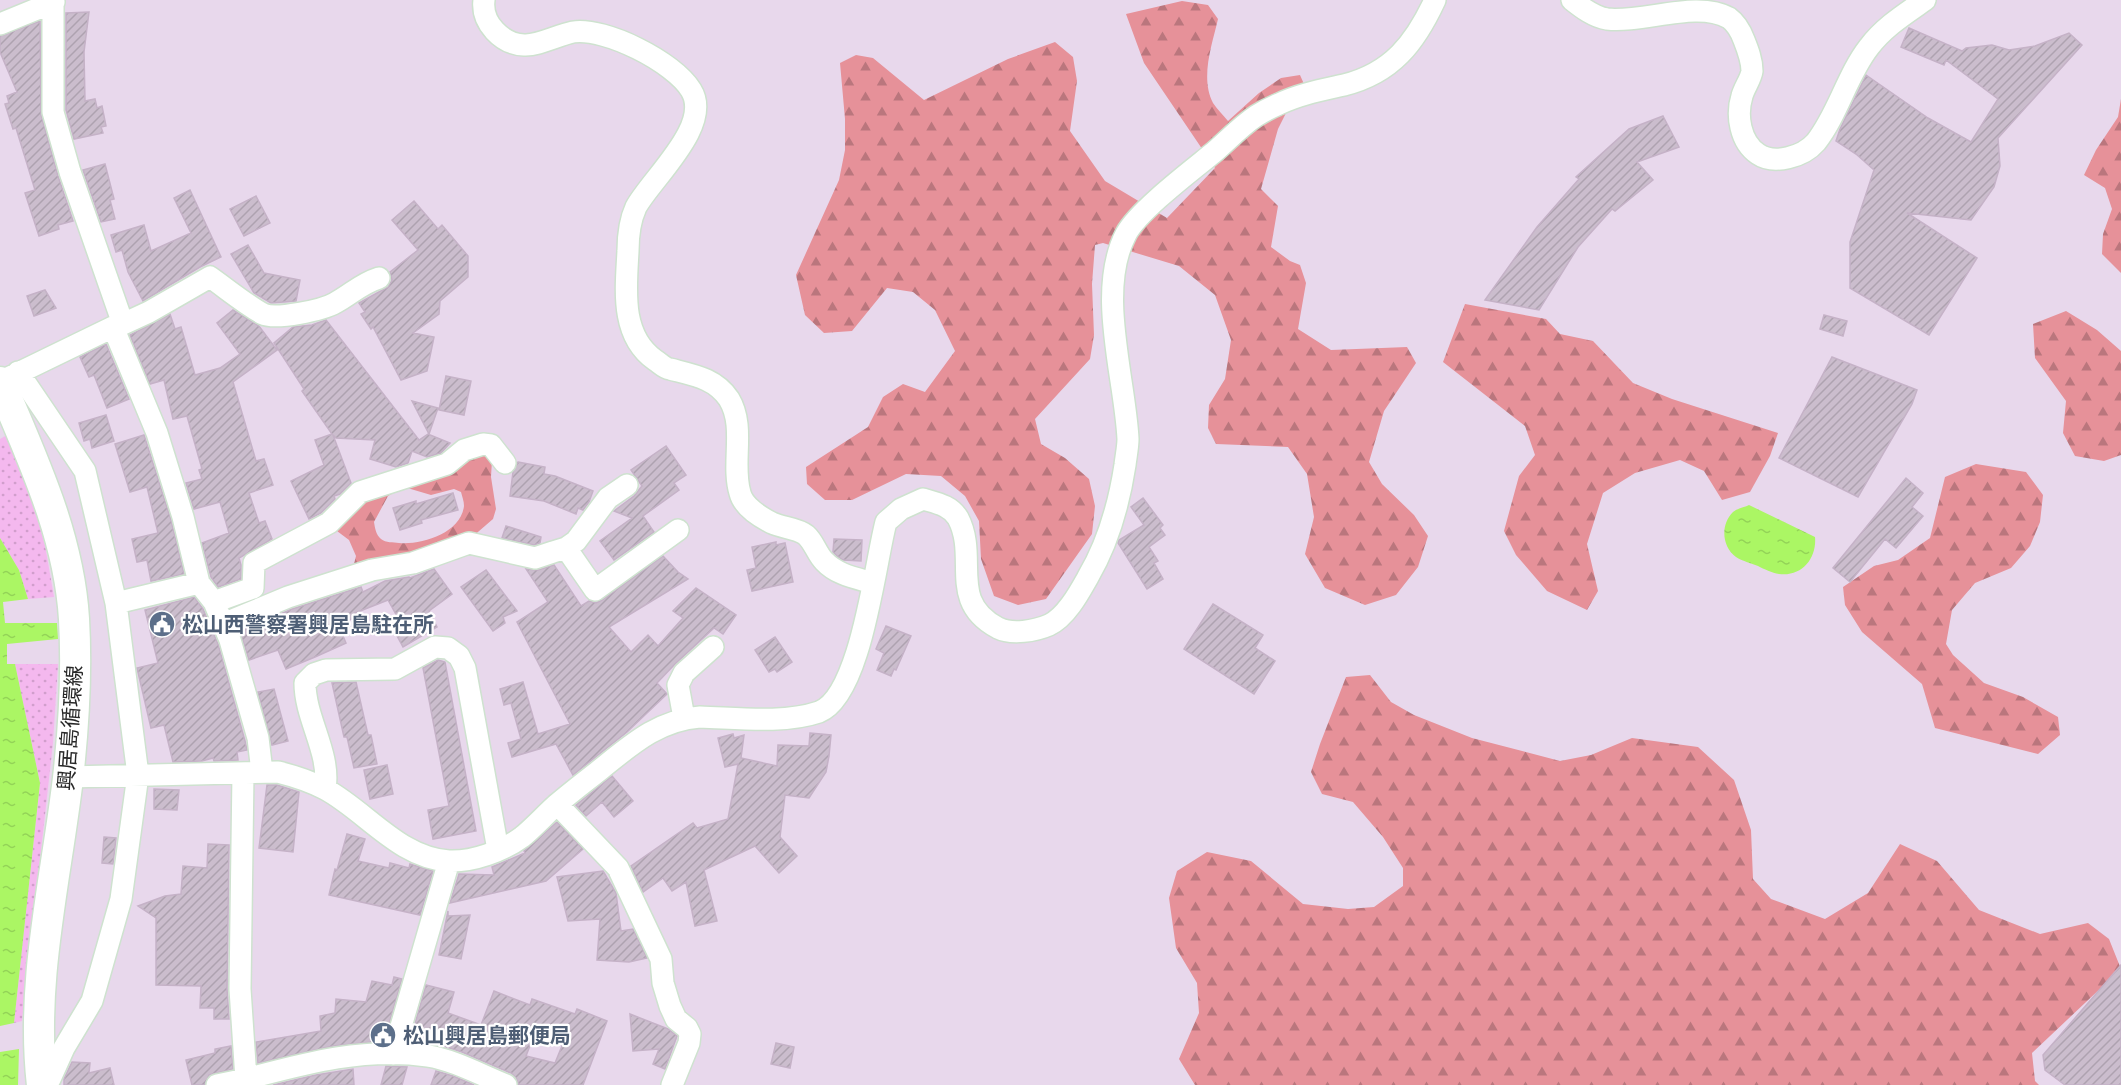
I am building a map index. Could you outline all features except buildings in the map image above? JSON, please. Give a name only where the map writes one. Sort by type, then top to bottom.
[{"type":"main road","name":"興居島循環線","points":[[9,377],[56,520],[68,571],[74,618],[75,688],[68,777],[50,890],[40,994],[42,1084]]},
{"type":"street","points":[[484,0],[483,6],[492,29],[506,40],[525,45],[574,32],[602,34],[630,44],[678,74],[692,91],[696,111],[689,131],[636,208],[628,235],[626,288],[628,320],[635,338],[648,355],[667,368],[692,374],[716,384],[730,401],[737,424],[738,485],[743,502],[772,523],[805,534],[823,561],[833,569],[873,583]]},
{"type":"street","points":[[68,777],[278,772],[325,789],[398,842],[419,854],[449,861],[475,858],[498,850],[520,838],[557,804],[652,730],[684,718],[795,718],[821,711],[837,697],[849,675],[862,639],[886,522],[901,509],[922,499],[945,505],[957,517],[965,541],[970,600],[984,620],[1003,630],[1025,632],[1051,625],[1072,604],[1101,555],[1120,494],[1128,441],[1112,299],[1114,266],[1126,233],[1148,208],[1255,117],[1280,103],[1377,74],[1401,56],[1426,19],[1435,0]]},
{"type":"street","points":[[1572,0],[1584,9],[1605,19],[1709,11],[1730,19],[1741,31],[1750,53],[1752,73],[1741,98],[1739,121],[1745,141],[1758,154],[1777,160],[1799,154],[1815,143],[1870,46],[1893,22],[1925,0]]},
{"type":"street","points":[[0,24],[53,1],[53,112],[118,326],[157,433],[183,517],[199,583],[214,602],[230,640],[258,738],[253,772],[240,989],[246,1079]]},
{"type":"street","points":[[42,1084],[50,1079],[64,1048],[92,1001],[121,899],[138,775],[116,603],[85,471],[9,377],[150,312],[210,277],[266,316],[292,315],[324,309],[363,284],[379,278]]},
{"type":"street","points":[[214,602],[252,588],[254,563],[328,524],[360,492],[447,464],[464,450],[483,444],[491,445],[505,463]]},
{"type":"street","points":[[223,624],[288,597],[372,570],[413,563],[469,543],[535,558],[567,548],[576,541],[608,498],[627,485]]},
{"type":"street","points":[[567,548],[595,590],[678,530]]},
{"type":"street","points":[[116,603],[199,583]]},
{"type":"street","points":[[325,789],[328,773],[308,707],[304,683],[314,674],[326,669],[395,669],[435,647],[448,648],[459,656],[465,668],[498,850]]},
{"type":"street","points":[[684,718],[678,685],[684,674],[713,647]]},
{"type":"street","points":[[557,804],[618,868],[661,959],[663,983],[670,1006],[676,1019],[690,1034],[689,1043],[672,1085]]},
{"type":"street","points":[[393,1054],[449,861]]},
{"type":"street","points":[[217,1085],[318,1060],[373,1054],[428,1056],[506,1085]]},
{"type":"green space","points":[[1182,1],[1208,5],[1218,19],[1208,61],[1207,83],[1213,103],[1228,121],[1259,93],[1281,78],[1300,75],[1311,100],[1286,113],[1278,129],[1261,189],[1278,206],[1271,247],[1290,261],[1300,265],[1306,283],[1298,329],[1331,350],[1407,347],[1416,363],[1384,411],[1369,462],[1382,484],[1414,515],[1428,536],[1418,567],[1396,595],[1365,605],[1325,588],[1305,554],[1314,517],[1307,474],[1288,447],[1216,444],[1208,428],[1209,405],[1225,379],[1231,340],[1215,295],[1179,266],[1103,243],[1095,245],[1092,284],[1094,335],[1090,359],[1035,419],[1041,444],[1065,458],[1089,479],[1095,506],[1092,534],[1046,599],[1018,605],[994,596],[981,559],[979,521],[965,496],[941,476],[906,474],[852,500],[825,500],[807,484],[806,467],[868,427],[883,397],[903,384],[925,392],[955,351],[935,310],[913,292],[887,288],[852,331],[824,333],[805,315],[796,275],[839,180],[845,150],[840,63],[856,55],[873,58],[924,100],[1008,59],[1055,42],[1073,57],[1077,81],[1070,131],[1105,181],[1167,218],[1215,168],[1144,63],[1126,14]]},
{"type":"green space","points":[[2121,99],[2121,273],[2102,254],[2103,234],[2112,209],[2105,188],[2084,175],[2096,150],[2118,117]]},
{"type":"green space","points":[[1465,304],[1546,319],[1560,334],[1593,341],[1633,383],[1672,399],[1778,433],[1770,456],[1750,492],[1722,500],[1704,471],[1680,460],[1635,473],[1603,493],[1587,544],[1598,591],[1587,610],[1547,591],[1516,555],[1504,531],[1519,476],[1535,455],[1525,426],[1443,362]]},
{"type":"green space","points":[[2066,311],[2097,330],[2121,351],[2121,455],[2104,461],[2075,456],[2063,433],[2066,401],[2035,358],[2033,324]]},
{"type":"green space","points":[[486,452],[492,460],[491,477],[496,509],[493,519],[471,538],[357,569],[354,564],[356,556],[349,540],[337,531],[341,520],[360,497]],"holes":[[[404,487],[431,495],[454,489],[461,492],[464,506],[461,515],[448,530],[418,542],[387,542],[379,537],[374,522],[388,496]]]},
{"type":"green space","points":[[1976,464],[2026,472],[2043,495],[2040,522],[2030,546],[2011,568],[1975,583],[1952,610],[1946,644],[1953,655],[1984,683],[2023,697],[2058,717],[2060,735],[2038,754],[1935,728],[1922,684],[1862,632],[1845,605],[1843,587],[1874,566],[1898,560],[1930,538],[1945,477]]},
{"type":"green space","points":[[1370,675],[1391,702],[1414,715],[1472,738],[1560,761],[1591,755],[1632,738],[1698,747],[1734,780],[1751,830],[1753,879],[1771,899],[1825,919],[1868,893],[1900,844],[1937,861],[1979,910],[2040,934],[2088,923],[2109,939],[2121,969],[2032,1053],[2035,1081],[2039,1085],[1195,1085],[1179,1059],[1199,1013],[1197,983],[1176,948],[1169,898],[1177,871],[1207,852],[1251,861],[1303,904],[1348,909],[1374,907],[1403,886],[1403,868],[1383,837],[1353,802],[1322,794],[1311,772],[1346,677]]},
{"type":"sand","points":[[7,435],[31,495],[45,545],[54,597],[28,599],[19,570],[0,538],[0,439]]},
{"type":"sand","points":[[15,664],[58,664],[53,743],[22,1021],[14,1023],[40,783]]},
{"type":"water","points":[[1749,505],[1815,537],[1811,559],[1801,569],[1779,574],[1741,560],[1731,553],[1724,536],[1726,523],[1733,512]]},
{"type":"water","points":[[0,538],[19,570],[28,599],[3,602],[5,623],[57,623],[58,639],[7,644],[7,664],[15,664],[40,783],[14,1023],[0,1026]]},
{"type":"water","points":[[19,1049],[18,1085],[0,1085],[0,1052]]},
{"type":"place","name":"松山西警察署興居島駐在所","points":[[162,624]]},
{"type":"place","name":"松山興居島郵便局","points":[[383,1035]]}]
